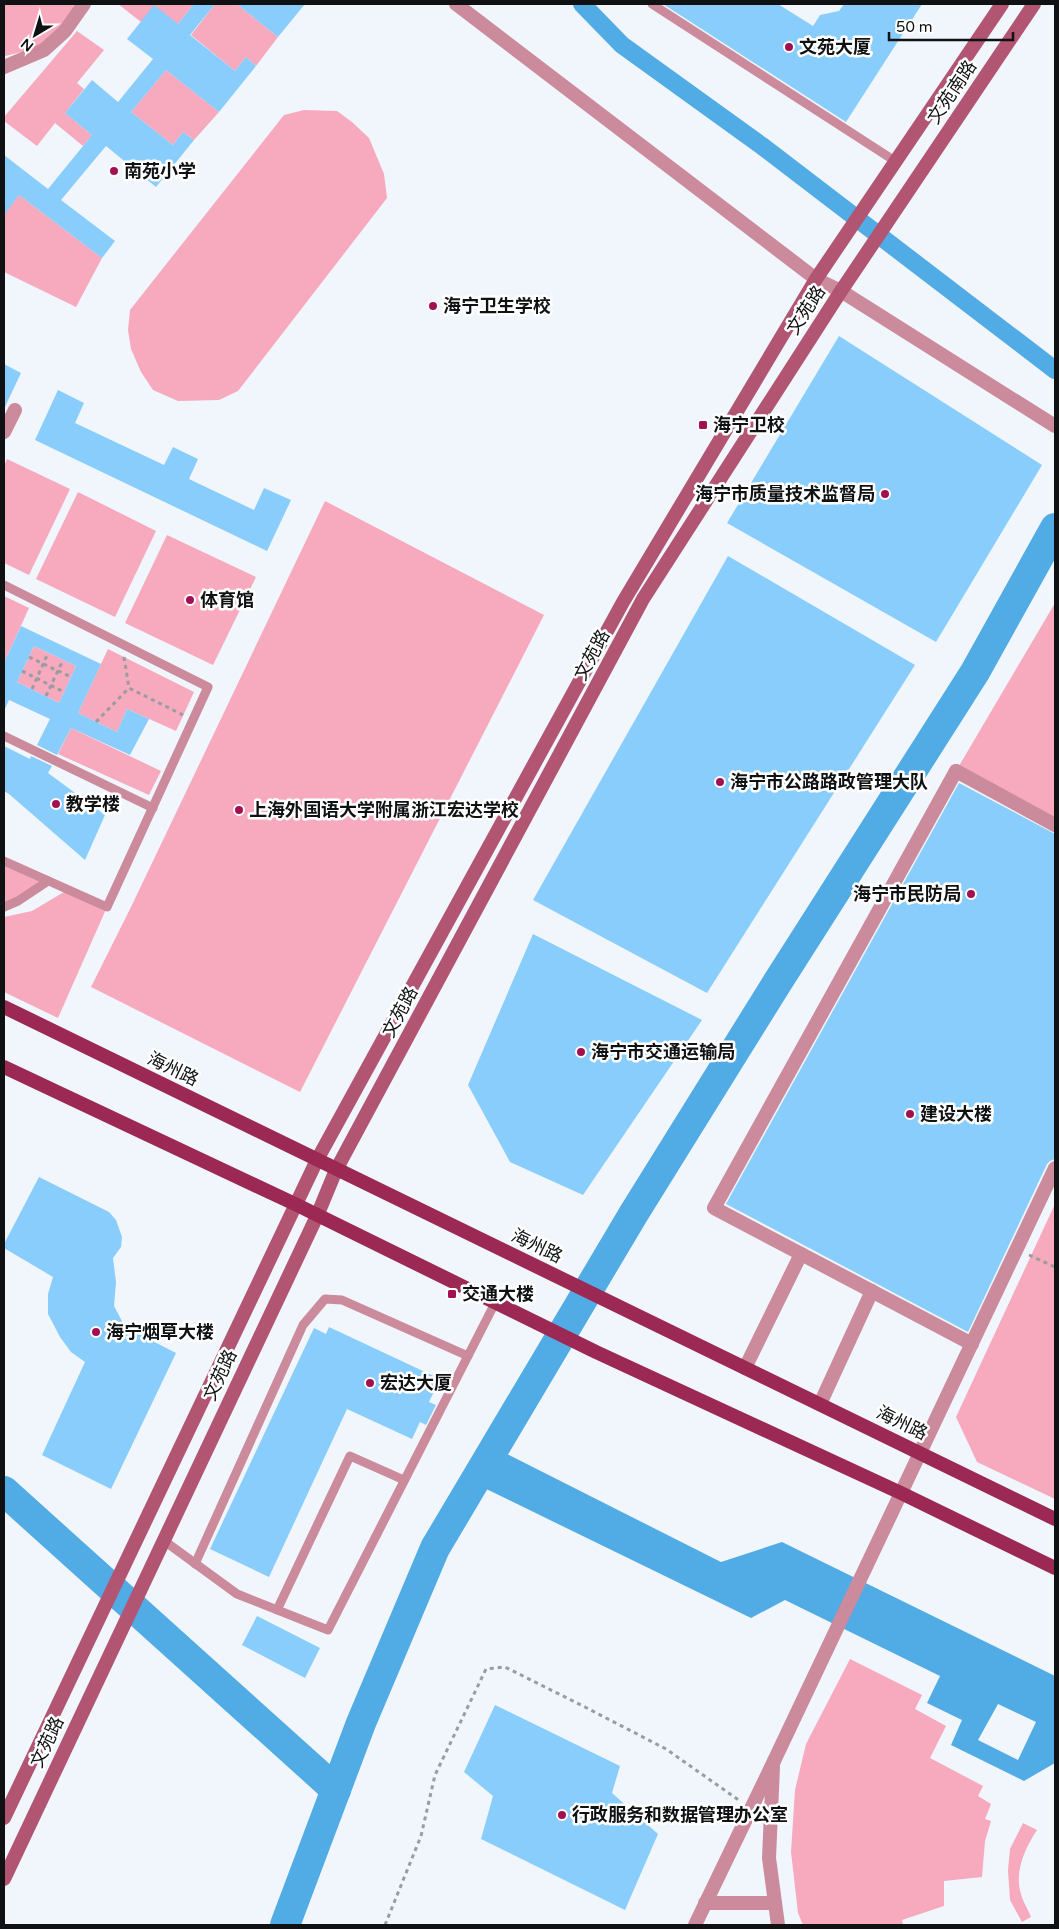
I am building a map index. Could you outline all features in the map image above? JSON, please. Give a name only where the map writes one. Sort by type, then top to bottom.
[{"type":"main road","name":"文苑南路","points":[[879,184],[1002,4]]},
{"type":"main road","name":"文苑南路","points":[[901,201],[1034,4]]},
{"type":"main road","name":"文苑路","points":[[4,1818],[317,1160],[623,602],[816,279],[879,184]]},
{"type":"main road","name":"文苑路","points":[[4,1880],[160,1545],[317,1216],[336,1170],[643,599],[840,292],[901,201]]},
{"type":"main road","name":"海州路","points":[[4,1007],[1055,1519]]},
{"type":"main road","points":[[4,1067],[296,1204],[596,1352],[901,1493],[1055,1568]]},
{"type":"street","points":[[4,67],[44,50],[65,31],[84,4]]},
{"type":"street","points":[[456,4],[816,279],[840,292],[1055,426]]},
{"type":"street","points":[[4,432],[15,410]]},
{"type":"street","points":[[972,1344],[714,1208],[956,771],[1055,825]]},
{"type":"street","points":[[695,1925],[1055,1168]]},
{"type":"street","points":[[745,1368],[800,1254]]},
{"type":"street","points":[[820,1404],[872,1291]]},
{"type":"street","points":[[774,1761],[768,1858],[778,1925]]},
{"type":"street","points":[[706,1903],[774,1903]]},
{"type":"lane","points":[[652,4],[895,161]]},
{"type":"lane","points":[[4,585],[208,688],[107,908],[4,861]]},
{"type":"lane","points":[[4,736],[153,808]]},
{"type":"lane","points":[[4,907],[18,901],[48,881]]},
{"type":"lane","points":[[195,1564],[303,1325],[325,1299],[342,1300],[468,1356]]},
{"type":"lane","points":[[160,1545],[195,1564],[237,1594],[328,1630],[495,1303]]},
{"type":"lane","points":[[276,1610],[350,1456],[404,1480]]},
{"type":"path","points":[[122,644],[129,688]]},
{"type":"path","points":[[32,689],[48,653]]},
{"type":"path","points":[[28,657],[71,677]]},
{"type":"path","points":[[46,696],[63,660]]},
{"type":"path","points":[[22,671],[64,692]]},
{"type":"path","points":[[129,688],[193,720]]},
{"type":"path","points":[[96,722],[129,688]]},
{"type":"path","points":[[1017,1249],[1055,1268]]},
{"type":"path","points":[[385,1925],[421,1836],[435,1775],[486,1669],[505,1667],[666,1749],[751,1809]]},
{"type":"shaded area","points":[[4,4],[78,4],[48,42],[26,51],[4,56]]},
{"type":"shaded area","points":[[118,4],[194,4],[178,24],[141,22]]},
{"type":"shaded area","points":[[215,4],[237,4],[278,37],[256,66],[246,57],[235,71],[191,35]]},
{"type":"shaded area","points":[[77,31],[104,50],[77,83],[84,89],[65,113],[92,135],[83,146],[55,123],[37,146],[4,121],[4,117]]},
{"type":"shaded area","points":[[166,70],[219,112],[194,140],[183,132],[173,145],[131,112]]},
{"type":"shaded area","points":[[304,110],[337,111],[369,138],[384,174],[387,198],[238,391],[219,400],[178,401],[153,390],[141,372],[131,349],[128,330],[130,310],[284,115]]},
{"type":"shaded area","points":[[19,195],[102,258],[76,307],[4,272],[4,202],[10,206]]},
{"type":"shaded area","points":[[7,459],[70,489],[29,575],[4,563],[4,466]]},
{"type":"shaded area","points":[[78,492],[156,531],[115,617],[36,579]]},
{"type":"shaded area","points":[[325,501],[544,615],[300,1092],[91,987]]},
{"type":"shaded area","name":"体育馆","points":[[167,535],[256,577],[213,665],[125,623]]},
{"type":"shaded area","points":[[4,596],[29,608],[4,663]]},
{"type":"shaded area","points":[[1055,603],[1055,825],[956,771]]},
{"type":"shaded area","points":[[34,646],[76,666],[59,703],[17,682]]},
{"type":"shaded area","points":[[108,649],[194,692],[176,731],[127,709],[117,732],[78,713]]},
{"type":"shaded area","points":[[71,728],[161,771],[149,795],[58,754]]},
{"type":"shaded area","points":[[4,861],[48,881],[4,907]]},
{"type":"shaded area","points":[[64,892],[107,907],[58,1018],[4,992],[4,917],[32,911]]},
{"type":"shaded area","points":[[1055,1204],[1055,1499],[977,1462],[956,1417]]},
{"type":"shaded area","points":[[850,1659],[922,1695],[915,1709],[946,1726],[930,1758],[983,1786],[978,1796],[991,1804],[985,1819],[991,1821],[985,1841],[982,1877],[944,1881],[944,1906],[902,1920],[903,1925],[803,1925],[798,1913],[791,1852],[795,1790],[806,1744]]},
{"type":"shaded area","points":[[1023,1823],[1037,1830],[1028,1844],[1020,1869],[1019,1886],[1031,1917],[1022,1922],[1010,1900],[1008,1870],[1010,1849]]},
{"type":"water","points":[[495,1448],[721,1562],[782,1542],[1055,1676],[1055,1763],[1024,1781],[951,1745],[962,1720],[927,1703],[940,1676],[785,1600],[751,1618],[474,1483]],"holes":[[[998,1704],[1036,1722],[1018,1760],[978,1740]]]},
{"type":"building","points":[[194,4],[215,4],[190,35],[235,71],[246,57],[256,66],[219,112],[166,70],[131,112],[173,145],[183,132],[194,140],[156,187],[106,146],[61,200],[115,241],[102,258],[19,195],[4,215],[4,155],[48,189],[92,135],[65,113],[92,80],[118,102],[153,59],[127,39],[154,5],[178,24]]},
{"type":"building","points":[[237,4],[305,4],[278,37]]},
{"type":"building","name":"文苑大厦","points":[[663,4],[778,4],[813,26],[820,15],[839,11],[844,4],[922,4],[846,122]]},
{"type":"building","name":"海宁市质量技术监督局","points":[[839,336],[1042,465],[936,642],[727,523]]},
{"type":"building","points":[[4,364],[21,373],[4,409]]},
{"type":"building","points":[[58,390],[84,403],[75,423],[164,465],[173,447],[198,459],[189,479],[254,510],[264,488],[291,500],[267,551],[35,440]]},
{"type":"building","name":"海宁市公路路政管理大队","points":[[728,556],[915,665],[707,993],[533,900]]},
{"type":"building","points":[[21,626],[101,664],[78,713],[117,732],[127,709],[149,719],[130,755],[71,728],[57,755],[37,745],[50,719],[9,700],[4,711],[4,663]],"holes":[[[34,646],[76,666],[59,703],[17,682]]]},
{"type":"building","name":"教学楼","points":[[4,746],[30,759],[31,756],[52,766],[48,773],[105,815],[85,860],[4,791]]},
{"type":"building","name":"建设大楼","points":[[959,783],[1055,834],[1055,1159],[1047,1164],[968,1332],[726,1204]]},
{"type":"building","name":"海宁市交通运输局","points":[[533,934],[702,1020],[583,1195],[510,1162],[468,1085]]},
{"type":"building","name":"海宁烟草大楼","points":[[39,1177],[109,1212],[116,1220],[122,1237],[121,1247],[113,1258],[116,1282],[114,1306],[125,1327],[176,1353],[111,1489],[42,1455],[85,1362],[71,1352],[60,1337],[48,1314],[48,1294],[53,1277],[4,1248],[4,1244]]},
{"type":"building","points":[[329,1327],[440,1379],[429,1402],[436,1405],[426,1425],[420,1422],[412,1439],[347,1409],[269,1577],[210,1549],[314,1328],[326,1334]]},
{"type":"building","points":[[257,1616],[320,1648],[305,1678],[242,1645]]},
{"type":"building","name":"行政服务和数据管理办公室","points":[[495,1705],[620,1766],[612,1793],[658,1834],[625,1910],[481,1839],[493,1796],[464,1772]]},
{"type":"waterway","points":[[582,4],[622,45],[762,146],[1055,370]]},
{"type":"waterway","points":[[285,1925],[361,1723],[435,1548],[634,1213],[777,983],[975,672],[1055,528]]},
{"type":"waterway","points":[[4,1491],[336,1790]]},
{"type":"place","name":"文苑大厦","points":[[789,47]]},
{"type":"place","name":"南苑小学","points":[[114,171]]},
{"type":"place","name":"海宁卫生学校","points":[[433,306]]},
{"type":"place","name":"海宁卫校","points":[[703,425]]},
{"type":"place","name":"海宁市质量技术监督局","points":[[885,494]]},
{"type":"place","name":"体育馆","points":[[190,600]]},
{"type":"place","name":"海宁市公路路政管理大队","points":[[720,782]]},
{"type":"place","name":"教学楼","points":[[56,804]]},
{"type":"place","name":"上海外国语大学附属浙江宏达学校","points":[[239,810]]},
{"type":"place","name":"海宁市民防局","points":[[971,894]]},
{"type":"place","name":"海宁市交通运输局","points":[[581,1052]]},
{"type":"place","name":"建设大楼","points":[[910,1114]]},
{"type":"place","name":"交通大楼","points":[[452,1294]]},
{"type":"place","name":"海宁烟草大楼","points":[[96,1332]]},
{"type":"place","name":"宏达大厦","points":[[370,1383]]},
{"type":"place","name":"行政服务和数据管理办公室","points":[[562,1815]]}]
